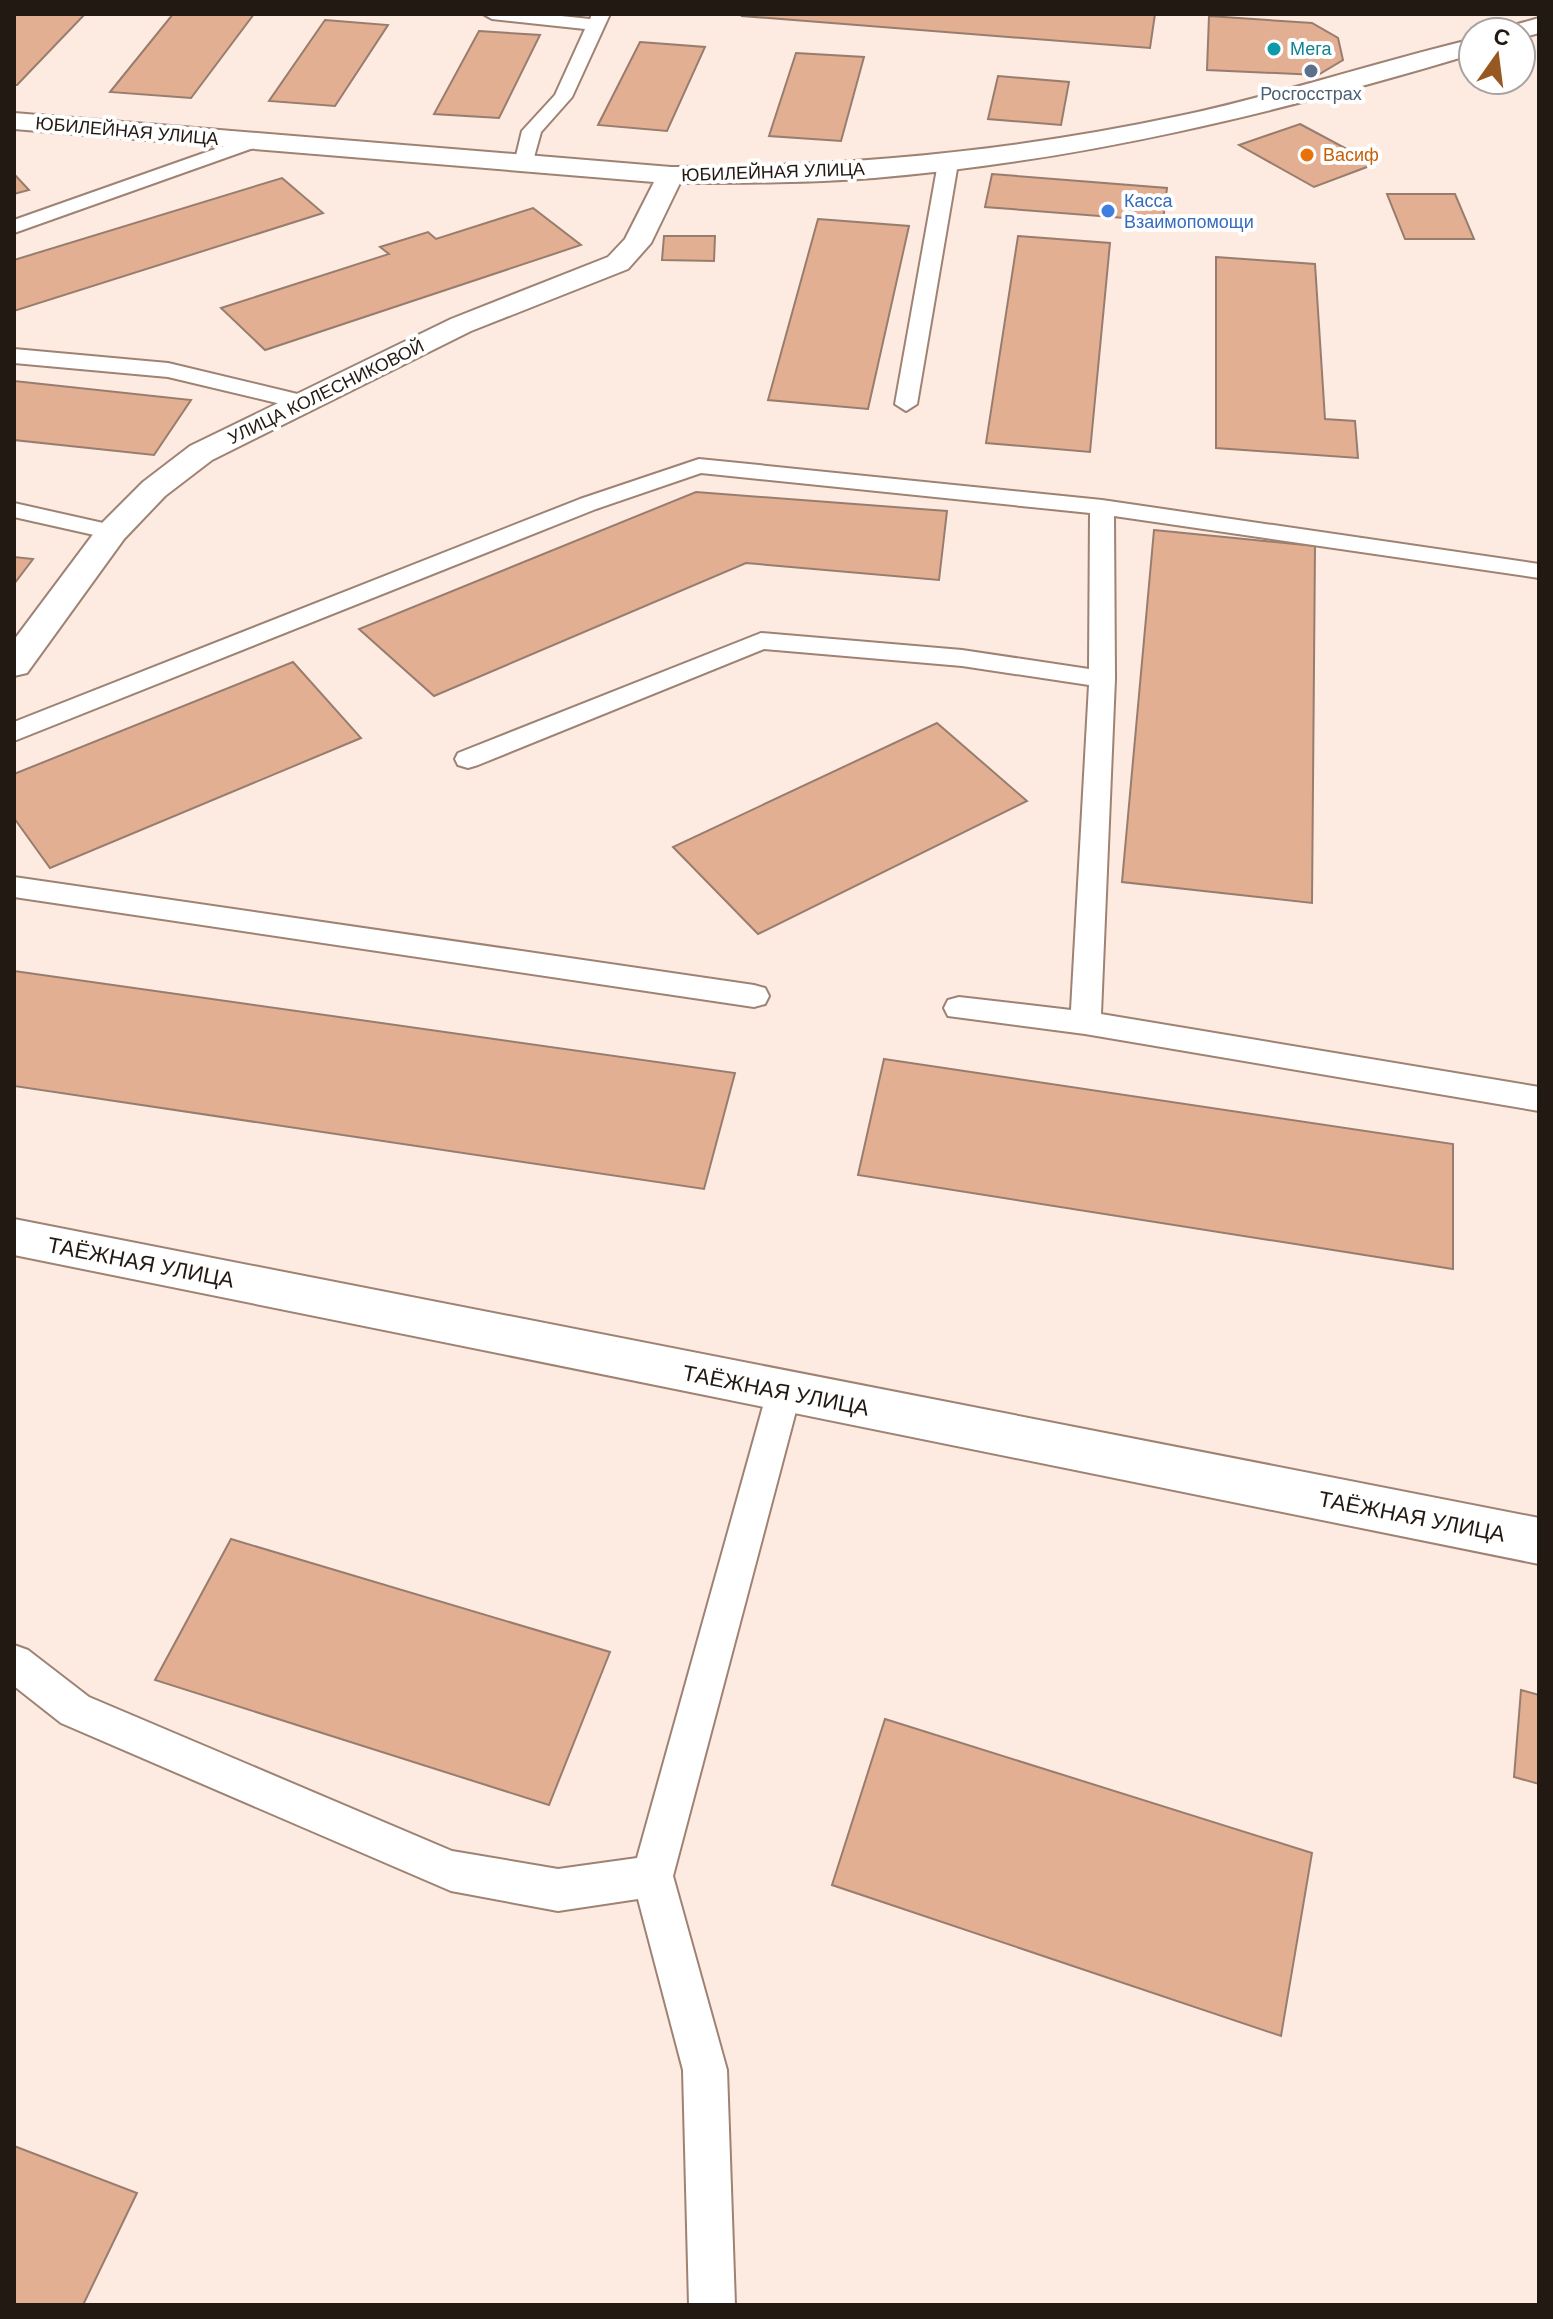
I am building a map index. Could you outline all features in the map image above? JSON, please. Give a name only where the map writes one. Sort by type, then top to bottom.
[{"type":"street","name":"ЮБИЛЕЙНАЯ УЛИЦА","points":[[14,121],[671,175],[749,176],[948,163],[1159,127],[1315,91],[1457,51]]},
{"type":"street","name":"УЛИЦА КОЛЕСНИКОВОЙ","points":[[14,665],[112,532],[154,489],[201,453],[461,325],[618,263],[637,243],[671,175]]},
{"type":"street","name":"ТАЁЖНАЯ УЛИЦА","points":[[14,1237],[1539,1541]]},
{"type":"lane","points":[[492,14],[598,20],[563,97],[532,131],[524,164]]},
{"type":"lane","points":[[14,227],[252,142]]},
{"type":"lane","points":[[906,404],[948,163]]},
{"type":"lane","points":[[14,356],[168,370],[306,403]]},
{"type":"lane","points":[[14,732],[588,504],[699,466],[1102,507],[1539,571]]},
{"type":"lane","points":[[1085,1023],[1102,679],[1102,507]]},
{"type":"lane","points":[[14,510],[112,532]]},
{"type":"lane","points":[[468,759],[761,641],[962,658],[1102,679]]},
{"type":"lane","points":[[14,887],[754,996]]},
{"type":"lane","points":[[959,1008],[1085,1023],[1539,1099]]},
{"type":"lane","points":[[712,2305],[705,2070],[652,1876],[784,1392]]},
{"type":"lane","points":[[14,1663],[75,1710],[451,1871],[558,1890],[652,1876]]},
{"type":"building","points":[[14,14],[85,14],[17,85],[14,85]]},
{"type":"building","points":[[173,14],[254,14],[191,98],[110,92]]},
{"type":"building","points":[[743,14],[1155,14],[1150,48]]},
{"type":"building","name":"Мега","points":[[1209,16],[1312,23],[1338,38],[1343,60],[1318,75],[1207,70]]},
{"type":"building","points":[[325,20],[388,25],[335,106],[269,101]]},
{"type":"building","points":[[479,31],[540,35],[499,118],[434,114]]},
{"type":"building","points":[[640,42],[705,47],[667,131],[598,125]]},
{"type":"building","points":[[796,53],[864,57],[841,141],[769,136]]},
{"type":"building","points":[[998,76],[1069,82],[1061,125],[988,119]]},
{"type":"building","name":"Васиф","points":[[1300,124],[1375,164],[1314,187],[1239,145]]},
{"type":"building","points":[[14,174],[29,190],[14,194]]},
{"type":"building","points":[[992,174],[1167,188],[1163,221],[985,207]]},
{"type":"building","points":[[282,178],[323,213],[14,311],[14,260]]},
{"type":"building","points":[[1387,194],[1455,194],[1474,239],[1405,239]]},
{"type":"building","points":[[533,208],[581,245],[265,350],[221,308],[389,254],[380,247],[428,232],[436,239]]},
{"type":"building","points":[[818,219],[909,226],[868,409],[768,400]]},
{"type":"building","points":[[664,236],[715,236],[714,261],[662,260]]},
{"type":"building","points":[[1018,236],[1110,243],[1090,452],[986,443]]},
{"type":"building","points":[[1216,257],[1315,264],[1325,419],[1355,421],[1358,458],[1216,448]]},
{"type":"building","points":[[14,381],[191,400],[154,455],[14,440]]},
{"type":"building","points":[[696,492],[947,511],[939,580],[746,563],[434,696],[359,629]]},
{"type":"building","points":[[1154,530],[1315,546],[1312,903],[1122,882]]},
{"type":"building","points":[[14,557],[33,559],[14,584]]},
{"type":"building","points":[[293,662],[361,738],[50,868],[14,818],[14,774]]},
{"type":"building","points":[[937,723],[1027,801],[758,934],[673,847]]},
{"type":"building","points":[[14,971],[735,1073],[704,1189],[14,1086]]},
{"type":"building","points":[[884,1059],[1453,1144],[1453,1269],[858,1175]]},
{"type":"building","points":[[231,1539],[610,1652],[549,1805],[155,1680]]},
{"type":"building","points":[[1521,1690],[1539,1695],[1539,1784],[1514,1777]]},
{"type":"building","points":[[885,1719],[1312,1853],[1281,2036],[832,1885]]},
{"type":"building","points":[[14,2146],[137,2193],[83,2305],[14,2305]]},
{"type":"place","name":"Мега","points":[[1274,49]]},
{"type":"place","name":"Росгосстрах","points":[[1311,71]]},
{"type":"place","name":"Васиф","points":[[1307,155]]},
{"type":"place","name":"Касса Взаимопомощи","points":[[1108,211]]}]
